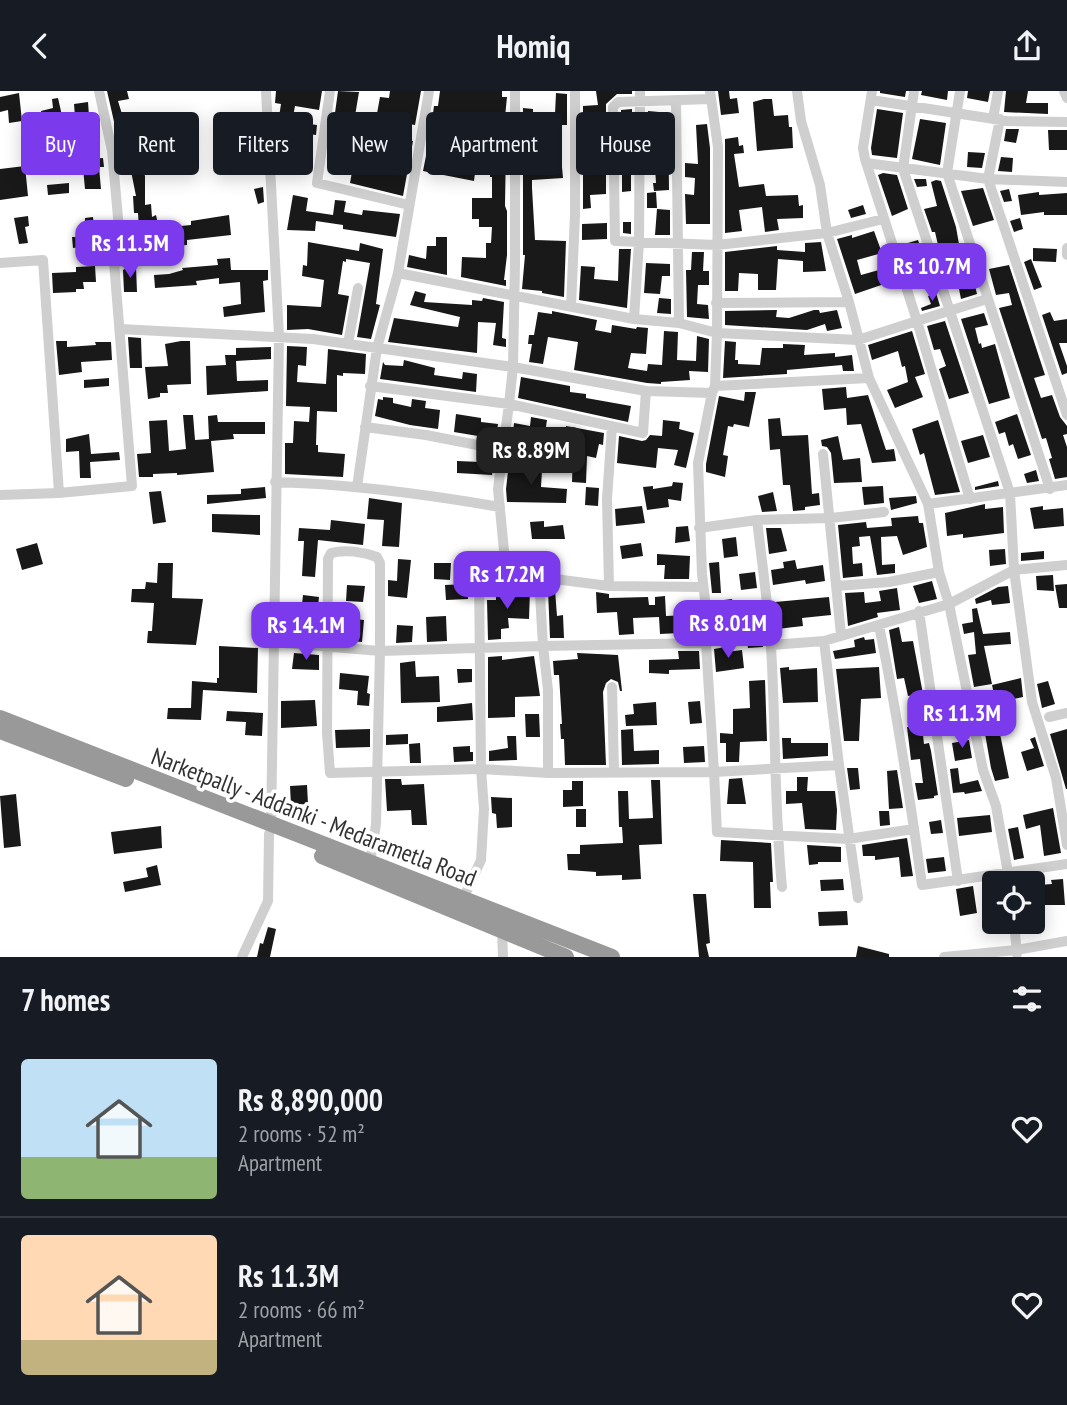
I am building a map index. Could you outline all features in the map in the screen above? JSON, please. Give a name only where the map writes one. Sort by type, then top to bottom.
[{"type":"highway","name":"Narketpally - Addanki - Medarametla Road","points":[[0,718],[270,829],[566,957]]},
{"type":"highway","name":"Narketpally - Addanki - Medarametla Road","points":[[0,731],[370,863],[612,957]]},
{"type":"street","points":[[0,495],[132,486],[120,329],[112,151],[99,91]]},
{"type":"street","points":[[242,957],[268,901],[270,829],[279,336],[266,91]]},
{"type":"street","points":[[330,91],[317,183],[410,205]]},
{"type":"street","points":[[357,487],[370,386],[377,348],[398,273],[429,91]]},
{"type":"street","points":[[515,91],[513,367],[498,489],[506,571],[609,586],[703,587]]},
{"type":"street","points":[[571,306],[575,91]]},
{"type":"street","points":[[797,91],[802,121],[820,185],[827,233],[869,378],[928,505],[939,572],[949,604],[983,770],[996,806],[1009,871],[1067,864]]},
{"type":"street","points":[[914,91],[902,169],[1010,493],[1014,570],[1032,702],[1056,778],[1067,845]]},
{"type":"street","points":[[960,91],[947,173],[1050,489]]},
{"type":"street","points":[[998,91],[997,119],[988,179],[1067,415]]},
{"type":"street","points":[[1065,91],[1067,98]]},
{"type":"street","points":[[883,219],[827,233],[717,245],[615,241],[613,107],[618,102],[641,96],[676,101],[711,95],[718,147],[717,245],[716,303],[717,333],[713,390],[698,463],[699,528],[707,617],[706,643],[717,832],[848,839],[914,829]]},
{"type":"street","points":[[970,499],[866,163],[863,148],[871,95],[913,106],[997,119],[1067,122]]},
{"type":"street","points":[[634,319],[639,242],[641,96]]},
{"type":"street","points":[[676,101],[679,323]]},
{"type":"street","points":[[866,163],[988,179],[1067,182]]},
{"type":"street","points":[[1067,248],[1067,255]]},
{"type":"street","points":[[0,263],[43,260],[59,493]]},
{"type":"street","points":[[398,273],[634,319],[679,323],[717,333],[858,340],[987,299]]},
{"type":"street","points":[[348,344],[358,288]]},
{"type":"street","points":[[716,303],[849,302]]},
{"type":"street","points":[[120,329],[279,336],[348,344],[513,367],[646,391],[713,390],[869,378]]},
{"type":"street","points":[[370,386],[509,404],[643,433],[646,391]]},
{"type":"street","points":[[609,586],[607,499],[612,426]]},
{"type":"street","points":[[365,427],[426,435],[503,450]]},
{"type":"street","points":[[823,454],[841,635]]},
{"type":"street","points":[[275,482],[418,493],[500,507]]},
{"type":"street","points":[[928,505],[1067,485]]},
{"type":"street","points":[[699,528],[757,520],[831,518],[884,512]]},
{"type":"street","points":[[757,520],[771,645],[777,768],[776,834],[782,887]]},
{"type":"street","points":[[370,863],[376,824],[378,772],[380,563],[377,557],[368,554],[339,550],[331,552],[328,559],[327,733],[330,773],[378,772],[481,769],[548,773],[714,772],[839,765]]},
{"type":"street","points":[[771,645],[824,641],[949,604],[1014,570],[1067,565]]},
{"type":"street","points":[[836,586],[889,582],[939,572]]},
{"type":"street","points":[[463,899],[481,860],[484,809],[481,769],[479,573]]},
{"type":"street","points":[[539,577],[548,690],[548,773]]},
{"type":"street","points":[[919,611],[958,881]]},
{"type":"street","points":[[879,626],[897,707],[899,740],[922,885],[982,876]]},
{"type":"street","points":[[824,641],[848,839],[858,898]]},
{"type":"street","points":[[273,642],[380,651],[706,643]]},
{"type":"street","points":[[612,687],[614,772]]},
{"type":"street","points":[[1049,717],[1067,713]]},
{"type":"street","points":[[502,931],[503,957]]},
{"type":"street","points":[[1015,934],[1017,953]]},
{"type":"street","points":[[944,957],[1017,953],[1067,941]]},
{"type":"building","points":[[107,91],[127,91],[129,99],[118,101],[121,112],[114,112],[114,122]]},
{"type":"building","points":[[276,91],[322,91],[319,110],[295,106],[294,112],[280,112],[281,104],[275,103]]},
{"type":"building","points":[[338,91],[359,92],[356,112],[335,112]]},
{"type":"building","points":[[390,91],[421,91],[415,125],[412,125],[412,112],[377,112],[380,97],[389,98]]},
{"type":"building","points":[[440,91],[502,91],[502,97],[507,97],[506,112],[433,112],[434,106],[438,106]]},
{"type":"building","points":[[596,91],[632,91],[632,94],[617,94],[606,104],[606,112],[583,112],[583,106],[598,105]]},
{"type":"building","points":[[718,91],[729,91],[730,99],[737,98],[739,113],[721,115]]},
{"type":"building","points":[[880,91],[906,91],[905,97]]},
{"type":"building","points":[[922,91],[948,91],[947,100],[921,95]]},
{"type":"building","points":[[968,91],[990,91],[988,102],[967,98]]},
{"type":"building","points":[[1006,91],[1028,91],[1026,103],[1048,103],[1048,114],[1004,112]]},
{"type":"building","points":[[19,93],[21,121],[9,123],[8,110],[0,112],[0,97]]},
{"type":"building","points":[[556,93],[567,94],[567,125],[562,125],[562,112],[555,112]]},
{"type":"building","points":[[58,98],[61,112],[41,112],[53,108],[52,99]]},
{"type":"building","points":[[772,99],[774,116],[788,115],[789,127],[792,127],[793,148],[757,151],[753,102]]},
{"type":"building","points":[[88,102],[89,112],[75,112],[74,104]]},
{"type":"building","points":[[523,108],[533,109],[533,112],[523,112]]},
{"type":"building","points":[[877,109],[903,113],[897,158],[872,155]]},
{"type":"building","points":[[920,119],[946,123],[940,165],[912,159]]},
{"type":"building","points":[[707,124],[710,148],[710,224],[686,224],[685,194],[694,195],[695,178],[685,177],[685,163],[698,164],[696,125]]},
{"type":"building","points":[[313,125],[317,125],[316,135],[313,135]]},
{"type":"building","points":[[1006,129],[1019,129],[1016,143],[1004,141]]},
{"type":"building","points":[[1048,130],[1067,130],[1067,150],[1049,150]]},
{"type":"building","points":[[738,137],[739,146],[743,145],[744,153],[734,154],[739,187],[764,184],[766,196],[798,195],[799,206],[803,205],[803,218],[777,219],[779,230],[765,232],[762,207],[739,210],[742,231],[725,233],[725,139]]},
{"type":"building","points":[[968,152],[985,153],[982,168],[967,167]]},
{"type":"building","points":[[1001,157],[1013,158],[1012,172],[998,171]]},
{"type":"building","points":[[100,158],[103,158],[104,167],[100,167]]},
{"type":"building","points":[[21,166],[21,175],[26,175],[28,196],[0,200],[0,169]]},
{"type":"building","points":[[562,167],[563,178],[532,180],[532,188],[535,240],[566,241],[564,297],[522,289],[523,175],[562,175]]},
{"type":"building","points":[[84,175],[100,175],[101,189],[85,189]]},
{"type":"building","points":[[132,175],[145,175],[145,205],[151,204],[152,217],[156,215],[159,228],[191,225],[191,221],[229,215],[231,235],[187,240],[187,245],[172,246],[171,239],[149,241],[149,244],[140,245],[138,213],[134,213],[133,196],[136,196]]},
{"type":"building","points":[[351,175],[407,175],[403,196],[350,183]]},
{"type":"building","points":[[443,175],[475,175],[474,181]]},
{"type":"building","points":[[506,175],[506,286],[461,277],[462,257],[486,258],[486,243],[491,243],[492,227],[479,227],[479,219],[472,219],[472,198],[492,198],[490,177]]},
{"type":"building","points":[[583,175],[606,175],[606,194],[590,195],[591,208],[583,209]]},
{"type":"building","points":[[622,175],[631,175],[631,191],[622,192]]},
{"type":"building","points":[[655,175],[669,175],[669,190],[654,191],[653,183],[656,183]]},
{"type":"building","points":[[878,175],[897,175],[908,209],[892,216]]},
{"type":"building","points":[[914,179],[926,179],[927,186],[917,187]]},
{"type":"building","points":[[941,181],[959,244],[962,243],[969,287],[975,286],[977,294],[961,299],[956,274],[950,275],[947,261],[942,262],[935,232],[932,232],[924,209],[937,206],[931,182]]},
{"type":"building","points":[[69,183],[69,193],[48,195],[47,185]]},
{"type":"building","points":[[263,187],[264,202],[258,204],[254,189]]},
{"type":"building","points":[[983,188],[994,220],[973,226],[961,191]]},
{"type":"building","points":[[1009,189],[1012,201],[1004,202],[1000,191]]},
{"type":"building","points":[[656,192],[657,208],[647,208],[647,193]]},
{"type":"building","points":[[1039,192],[1039,195],[1067,193],[1067,215],[1044,215],[1044,212],[1021,215],[1018,195]]},
{"type":"building","points":[[293,195],[308,198],[306,211],[333,215],[335,200],[346,201],[344,212],[362,215],[363,210],[400,214],[396,237],[343,229],[343,225],[316,221],[315,231],[287,230]]},
{"type":"building","points":[[863,205],[866,214],[851,218],[848,210]]},
{"type":"building","points":[[657,209],[670,210],[670,235],[655,235]]},
{"type":"building","points":[[28,216],[29,226],[25,227],[28,243],[19,244],[14,218]]},
{"type":"building","points":[[93,217],[96,245],[73,248],[72,237],[85,237],[85,218]]},
{"type":"building","points":[[1020,218],[1023,229],[1014,232],[1010,221]]},
{"type":"building","points":[[623,222],[631,222],[631,234],[623,233]]},
{"type":"building","points":[[607,223],[607,239],[582,240],[582,224]]},
{"type":"building","points":[[874,231],[882,253],[857,260],[861,275],[886,268],[890,282],[855,294],[837,239],[852,235],[852,238]]},
{"type":"building","points":[[436,237],[447,237],[447,275],[407,267],[409,255],[426,259],[427,246],[436,246]]},
{"type":"building","points":[[918,240],[929,272],[911,277],[901,245]]},
{"type":"building","points":[[308,242],[359,251],[360,243],[383,249],[376,304],[380,305],[371,339],[357,337],[370,263],[346,259],[346,262],[343,261],[338,294],[349,296],[342,335],[308,329],[287,330],[287,305],[321,307],[324,280],[302,276],[303,265],[307,266]]},
{"type":"building","points":[[821,242],[826,271],[803,272],[803,261],[778,259],[776,290],[758,290],[758,274],[739,273],[738,291],[725,291],[725,252],[777,246],[777,250],[805,252],[805,243]]},
{"type":"building","points":[[1033,248],[1057,249],[1056,262],[1033,261]]},
{"type":"building","points":[[619,249],[631,249],[627,308],[579,300],[581,266],[595,267],[594,279],[618,281]]},
{"type":"building","points":[[692,252],[704,252],[703,271],[709,271],[709,285],[698,285],[697,304],[708,305],[709,319],[687,317],[686,270],[691,270]]},
{"type":"building","points":[[230,258],[231,270],[268,270],[268,280],[263,281],[265,312],[224,317],[223,307],[241,304],[240,282],[219,284],[219,278],[196,281],[197,285],[155,288],[154,275],[169,274],[183,270],[182,268],[218,265],[217,259]]},
{"type":"building","points":[[1031,259],[1042,287],[1034,290],[1024,262]]},
{"type":"building","points":[[646,263],[670,264],[670,276],[662,276],[660,294],[644,293]]},
{"type":"building","points":[[1009,265],[1045,375],[1034,378],[1041,398],[1052,395],[1060,417],[1067,426],[1067,434],[1063,435],[1067,447],[1067,477],[1055,479],[1046,438],[1042,439],[999,308],[1012,305],[1009,293],[996,295],[989,269]]},
{"type":"building","points":[[95,266],[96,282],[83,282],[84,289],[76,289],[76,292],[53,293],[52,273],[76,272],[76,267]]},
{"type":"building","points":[[136,267],[137,292],[124,292],[123,270]]},
{"type":"building","points":[[415,291],[426,294],[424,302],[472,305],[472,300],[482,301],[483,298],[504,302],[502,338],[506,339],[506,347],[493,345],[496,323],[478,322],[477,353],[388,342],[394,318],[458,327],[460,317],[410,305]]},
{"type":"building","points":[[936,293],[940,306],[922,311],[921,308],[931,304],[928,296]]},
{"type":"building","points":[[659,298],[671,299],[671,314],[657,313]]},
{"type":"building","points":[[777,310],[776,317],[789,318],[814,310],[819,310],[820,313],[837,310],[842,328],[827,331],[825,324],[807,330],[725,325],[725,311]]},
{"type":"building","points":[[552,311],[597,320],[595,330],[611,333],[612,325],[648,328],[646,354],[631,353],[628,368],[647,371],[648,364],[662,365],[664,331],[678,332],[677,360],[696,361],[697,336],[709,339],[708,372],[689,371],[690,380],[661,384],[574,370],[578,342],[548,337],[543,364],[529,362],[532,344],[528,344],[529,335],[534,335],[538,312],[552,314]]},
{"type":"building","points":[[1050,312],[1054,321],[1067,319],[1067,343],[1059,343],[1067,366],[1067,373],[1062,375],[1042,315]]},
{"type":"building","points":[[984,313],[988,325],[975,328],[979,344],[981,343],[982,348],[995,344],[1010,398],[989,404],[961,319]]},
{"type":"building","points":[[945,321],[969,393],[949,399],[939,369],[946,366],[940,349],[934,350],[927,326]]},
{"type":"building","points":[[912,331],[925,374],[915,377],[923,397],[895,408],[887,390],[908,382],[905,366],[902,367],[898,351],[872,360],[868,345]]},
{"type":"building","points":[[128,337],[141,338],[142,368],[130,368]]},
{"type":"building","points":[[56,341],[67,341],[67,347],[111,342],[112,360],[81,362],[82,372],[59,375]]},
{"type":"building","points":[[190,341],[191,384],[167,385],[168,393],[160,393],[160,397],[148,399],[145,367],[168,366],[165,344]]},
{"type":"building","points":[[725,341],[736,342],[735,360],[738,360],[738,364],[760,365],[762,348],[783,348],[783,344],[805,345],[804,355],[852,355],[854,371],[843,371],[842,365],[787,370],[787,374],[723,378]]},
{"type":"building","points":[[287,346],[307,347],[306,366],[298,365],[297,382],[326,384],[328,349],[366,354],[365,374],[337,375],[337,412],[317,411],[318,452],[345,454],[343,477],[285,474],[285,443],[293,443],[294,421],[309,422],[310,407],[286,406]]},
{"type":"building","points":[[271,347],[271,359],[236,361],[237,381],[268,380],[268,391],[207,395],[206,366],[226,365],[225,355],[236,355],[236,348]]},
{"type":"building","points":[[404,360],[435,368],[434,375],[462,379],[463,372],[477,374],[476,392],[380,379],[383,362],[385,365],[403,366]]},
{"type":"building","points":[[521,377],[570,386],[570,392],[586,394],[586,398],[631,406],[628,422],[518,398]]},
{"type":"building","points":[[109,378],[109,386],[84,388],[84,380]]},
{"type":"building","points":[[846,387],[847,398],[868,395],[886,450],[894,449],[896,461],[872,463],[861,424],[847,425],[846,408],[824,410],[822,389]]},
{"type":"building","points":[[745,392],[756,392],[749,427],[734,424],[733,427],[728,426],[723,455],[728,456],[725,477],[706,472],[719,396],[744,401]]},
{"type":"building","points":[[383,397],[393,398],[393,403],[411,407],[412,399],[426,401],[425,408],[440,410],[438,429],[375,416],[378,399],[383,400]]},
{"type":"building","points":[[456,414],[498,424],[496,439],[454,432]]},
{"type":"building","points":[[1017,414],[1031,455],[1018,459],[1013,444],[1009,446],[1005,432],[999,434],[995,422]]},
{"type":"building","points":[[183,415],[193,415],[195,440],[209,439],[208,416],[217,415],[218,422],[265,422],[265,434],[233,434],[234,439],[211,441],[214,472],[139,477],[137,454],[151,453],[149,421],[167,420],[169,451],[186,449]]},
{"type":"building","points":[[531,417],[547,420],[545,433],[564,437],[566,426],[604,433],[603,445],[599,444],[596,458],[587,456],[586,483],[572,482],[573,451],[545,446],[545,450],[512,443],[514,423],[530,426]]},
{"type":"building","points":[[780,418],[782,436],[808,435],[812,494],[819,493],[820,505],[793,511],[790,485],[783,485],[780,449],[770,450],[768,419]]},
{"type":"building","points":[[663,420],[680,422],[679,429],[694,433],[686,468],[674,465],[678,450],[658,448],[656,468],[617,463],[619,436],[642,441],[650,435],[662,436]]},
{"type":"building","points":[[938,420],[960,492],[935,495],[924,453],[920,455],[912,429]]},
{"type":"building","points":[[89,434],[91,454],[119,452],[120,460],[90,462],[91,478],[80,478],[79,451],[66,452],[66,439]]},
{"type":"building","points":[[983,435],[990,457],[968,463],[961,441]]},
{"type":"building","points":[[838,436],[843,460],[860,458],[862,482],[834,483],[831,453],[827,447],[822,446],[821,440]]},
{"type":"building","points":[[544,453],[543,469],[535,468],[536,454]]},
{"type":"building","points":[[494,457],[492,475],[457,473],[457,461],[481,462],[481,458]]},
{"type":"building","points":[[509,463],[542,470],[541,487],[567,489],[566,503],[507,502]]},
{"type":"building","points":[[1036,470],[1039,481],[1027,483],[1024,474]]},
{"type":"building","points":[[998,481],[999,486],[975,490],[975,487]]},
{"type":"building","points":[[673,482],[683,483],[681,501],[668,499],[669,507],[647,510],[643,487],[653,486],[653,489],[672,486]]},
{"type":"building","points":[[883,486],[884,503],[864,505],[862,487]]},
{"type":"building","points":[[265,487],[266,498],[207,504],[207,495],[241,494],[241,489]]},
{"type":"building","points":[[586,487],[599,488],[598,506],[585,505]]},
{"type":"building","points":[[161,491],[166,522],[153,524],[149,492]]},
{"type":"building","points":[[773,492],[777,511],[762,512],[758,496]]},
{"type":"building","points":[[916,496],[917,503],[891,510],[889,498]]},
{"type":"building","points":[[369,498],[402,503],[399,547],[382,546],[384,520],[367,519]]},
{"type":"building","points":[[985,504],[985,509],[1003,507],[1004,533],[963,538],[963,534],[947,536],[945,513]]},
{"type":"building","points":[[642,506],[645,523],[616,526],[615,509]]},
{"type":"building","points":[[1043,506],[1043,510],[1063,508],[1064,526],[1034,529],[1030,508]]},
{"type":"building","points":[[212,514],[260,515],[260,535],[212,532]]},
{"type":"building","points":[[918,516],[919,523],[923,523],[927,547],[903,555],[897,536],[881,537],[882,565],[895,564],[895,573],[877,575],[870,536],[859,537],[860,546],[852,547],[853,564],[862,563],[863,576],[843,578],[838,525],[866,522],[867,528],[892,526],[891,518]]},
{"type":"building","points":[[331,520],[365,524],[363,545],[318,540],[315,577],[302,576],[304,541],[298,541],[299,528],[330,530]]},
{"type":"building","points":[[544,521],[544,527],[563,525],[565,539],[532,539],[530,522]]},
{"type":"building","points":[[688,526],[690,541],[675,543],[676,527]]},
{"type":"building","points":[[766,528],[781,528],[787,551],[769,554]]},
{"type":"building","points":[[736,537],[738,556],[724,558],[722,539]]},
{"type":"building","points":[[37,543],[43,564],[22,570],[16,549]]},
{"type":"building","points":[[641,543],[643,556],[622,559],[620,546]]},
{"type":"building","points":[[1005,549],[1006,564],[990,566],[989,550]]},
{"type":"building","points":[[1044,551],[1044,559],[1021,561],[1021,553]]},
{"type":"building","points":[[657,554],[690,556],[689,579],[664,579],[665,565],[657,565]]},
{"type":"building","points":[[398,559],[411,560],[407,598],[388,596],[388,580],[397,581]]},
{"type":"building","points":[[795,560],[797,569],[823,565],[825,581],[806,584],[805,580],[773,585],[771,570],[784,568],[783,562]]},
{"type":"building","points":[[719,562],[721,593],[712,593],[709,563]]},
{"type":"building","points":[[158,563],[173,563],[172,598],[203,599],[196,645],[147,643],[148,631],[152,631],[154,603],[131,602],[132,589],[145,589],[146,582],[157,583]]},
{"type":"building","points":[[434,563],[451,563],[450,580],[434,579]]},
{"type":"building","points":[[755,572],[757,588],[741,590],[739,574]]},
{"type":"building","points":[[1053,575],[1054,591],[1037,590],[1036,576]]},
{"type":"building","points":[[932,581],[937,599],[919,603],[913,586]]},
{"type":"building","points":[[467,584],[468,599],[446,600],[445,585]]},
{"type":"building","points":[[1067,584],[1067,608],[1059,608],[1055,585]]},
{"type":"building","points":[[347,585],[365,586],[363,602],[346,601]]},
{"type":"building","points":[[1008,586],[1010,603],[992,605],[991,600],[976,604],[975,599],[998,587]]},
{"type":"building","points":[[897,588],[900,610],[877,613],[878,617],[848,626],[845,593],[864,592],[865,603],[881,601],[879,591]]},
{"type":"building","points":[[509,589],[530,590],[529,619],[508,618],[509,628],[501,629],[501,639],[488,640],[487,600],[496,600],[496,596],[509,596]]},
{"type":"building","points":[[548,590],[555,590],[557,616],[563,615],[564,638],[550,638]]},
{"type":"building","points":[[596,592],[609,594],[609,598],[648,597],[649,605],[655,605],[655,597],[665,596],[666,616],[688,615],[688,609],[697,608],[698,632],[660,634],[659,617],[633,618],[634,634],[619,635],[617,612],[597,613]]},
{"type":"building","points":[[303,595],[319,597],[317,615],[301,614]]},
{"type":"building","points":[[829,597],[831,615],[802,618],[803,626],[777,629],[775,602]]},
{"type":"building","points":[[732,599],[733,605],[759,603],[763,647],[748,648],[746,633],[717,636],[716,601]]},
{"type":"building","points":[[977,608],[983,634],[1010,632],[1011,644],[984,646],[992,684],[974,687],[968,655],[976,654],[974,632],[964,634],[962,624],[973,622],[972,609]]},
{"type":"building","points":[[446,616],[447,641],[427,642],[426,617]]},
{"type":"building","points":[[344,618],[364,620],[362,642],[342,640]]},
{"type":"building","points":[[397,625],[413,626],[412,642],[396,643]]},
{"type":"building","points":[[899,627],[902,642],[913,641],[923,694],[908,696],[904,678],[897,679],[889,630]]},
{"type":"building","points":[[864,637],[865,640],[874,639],[876,653],[835,659],[833,651],[855,647],[854,640]]},
{"type":"building","points":[[219,646],[258,648],[257,693],[203,690],[201,720],[167,719],[168,708],[191,708],[192,681],[217,683]]},
{"type":"building","points":[[725,647],[726,652],[742,650],[744,668],[716,672],[714,649]]},
{"type":"building","points":[[678,651],[699,651],[700,669],[669,670],[669,674],[649,673],[649,660],[679,659]]},
{"type":"building","points":[[294,653],[319,655],[319,670],[292,669]]},
{"type":"building","points":[[577,653],[618,655],[622,691],[618,682],[611,679],[606,683],[603,692],[606,765],[565,765],[564,739],[561,739],[560,724],[559,675],[554,675],[553,661],[578,659]]},
{"type":"building","points":[[502,656],[502,660],[534,656],[540,696],[515,697],[515,717],[488,718],[488,657]]},
{"type":"building","points":[[415,661],[416,677],[439,676],[440,702],[401,703],[400,663]]},
{"type":"building","points":[[789,667],[789,670],[817,668],[818,702],[783,703],[780,668]]},
{"type":"building","points":[[879,667],[881,698],[861,699],[859,741],[844,741],[836,669]]},
{"type":"building","points":[[457,669],[472,669],[472,682],[458,683]]},
{"type":"building","points":[[340,673],[369,676],[369,706],[357,705],[358,691],[339,689]]},
{"type":"building","points":[[1021,678],[1023,697],[996,703],[992,685]]},
{"type":"building","points":[[765,680],[767,741],[740,742],[739,762],[726,762],[726,743],[720,743],[720,733],[733,734],[733,709],[750,708],[749,681]]},
{"type":"building","points":[[1048,681],[1055,704],[1042,708],[1037,684]]},
{"type":"building","points":[[315,700],[317,726],[281,728],[281,701]]},
{"type":"building","points":[[700,701],[702,723],[690,724],[688,702]]},
{"type":"building","points":[[656,702],[657,725],[626,726],[625,715],[634,714],[633,704]]},
{"type":"building","points":[[472,703],[473,720],[437,722],[437,707]]},
{"type":"building","points":[[227,711],[263,713],[262,736],[245,735],[246,722],[226,721]]},
{"type":"building","points":[[525,714],[539,714],[540,737],[526,737]]},
{"type":"building","points":[[997,719],[1009,778],[995,781],[983,722]]},
{"type":"building","points":[[922,726],[924,744],[929,743],[931,751],[938,795],[918,800],[915,783],[923,783],[920,759],[911,760],[907,727]]},
{"type":"building","points":[[370,729],[370,747],[336,748],[335,730]]},
{"type":"building","points":[[633,729],[634,751],[659,750],[659,764],[622,765],[621,730]]},
{"type":"building","points":[[1067,729],[1067,789],[1066,789],[1050,734]]},
{"type":"building","points":[[408,734],[408,744],[386,745],[386,735]]},
{"type":"building","points":[[507,736],[516,736],[517,760],[489,761],[489,751],[508,748]]},
{"type":"building","points":[[1035,737],[1044,766],[1027,771],[1021,752],[1034,748],[1030,739]]},
{"type":"building","points":[[782,738],[791,738],[791,743],[828,743],[828,756],[783,759]]},
{"type":"building","points":[[969,740],[972,758],[955,761],[952,743]]},
{"type":"building","points":[[420,743],[421,763],[410,763],[409,744]]},
{"type":"building","points":[[470,746],[473,761],[454,762],[453,747]]},
{"type":"building","points":[[704,746],[705,762],[684,763],[683,747]]},
{"type":"building","points":[[847,768],[858,768],[860,789],[850,790]]},
{"type":"building","points":[[958,768],[960,784],[978,780],[982,791],[953,793],[950,769]]},
{"type":"building","points":[[897,770],[903,808],[889,809],[887,771]]},
{"type":"building","points":[[797,777],[808,777],[807,791],[835,791],[836,830],[805,829],[802,803],[786,804],[786,791],[797,791]]},
{"type":"building","points":[[742,778],[746,804],[727,804],[729,779]]},
{"type":"building","points":[[385,779],[401,779],[402,785],[424,784],[427,825],[412,825],[411,810],[387,811]]},
{"type":"building","points":[[651,780],[660,780],[662,844],[639,845],[641,879],[622,880],[622,875],[596,876],[596,872],[568,870],[567,854],[580,854],[580,845],[623,843],[622,827],[619,827],[618,791],[628,791],[629,819],[653,818]]},
{"type":"building","points":[[572,781],[583,781],[583,806],[563,807],[563,790],[572,790]]},
{"type":"building","points":[[307,785],[308,804],[291,805],[290,786]]},
{"type":"building","points":[[16,794],[21,846],[4,848],[0,796]]},
{"type":"building","points":[[491,797],[512,798],[512,827],[497,828]]},
{"type":"building","points":[[1053,808],[1061,853],[1044,856],[1040,825],[1026,829],[1023,815]]},
{"type":"building","points":[[576,809],[586,809],[586,827],[576,827]]},
{"type":"building","points":[[879,811],[889,811],[890,825],[880,826]]},
{"type":"building","points":[[990,815],[992,832],[959,836],[957,818]]},
{"type":"building","points":[[941,820],[943,833],[931,834],[929,822]]},
{"type":"building","points":[[161,826],[162,848],[114,854],[111,832]]},
{"type":"building","points":[[1018,827],[1024,858],[1014,860],[1008,829]]},
{"type":"building","points":[[907,838],[913,876],[901,877],[899,857],[875,860],[875,856],[863,856],[862,845]]},
{"type":"building","points":[[721,840],[771,843],[771,908],[754,908],[753,862],[720,861]]},
{"type":"building","points":[[807,845],[841,847],[841,862],[818,862],[809,865]]},
{"type":"building","points":[[944,857],[946,871],[928,873],[926,859]]},
{"type":"building","points":[[157,865],[161,885],[125,892],[123,882],[148,877],[146,868]]},
{"type":"building","points":[[843,879],[844,890],[821,891],[820,880]]},
{"type":"building","points":[[1063,879],[1065,905],[1045,905],[1045,885],[1052,884],[1051,880]]},
{"type":"building","points":[[973,886],[977,913],[960,916],[956,889]]},
{"type":"building","points":[[693,894],[706,894],[710,943],[706,944],[709,957],[699,957]]},
{"type":"building","points":[[847,911],[848,925],[819,926],[818,912]]},
{"type":"building","points":[[268,927],[276,929],[270,957],[257,957],[260,943],[263,944]]},
{"type":"building","points":[[858,946],[889,954],[889,957],[856,957]]}]
